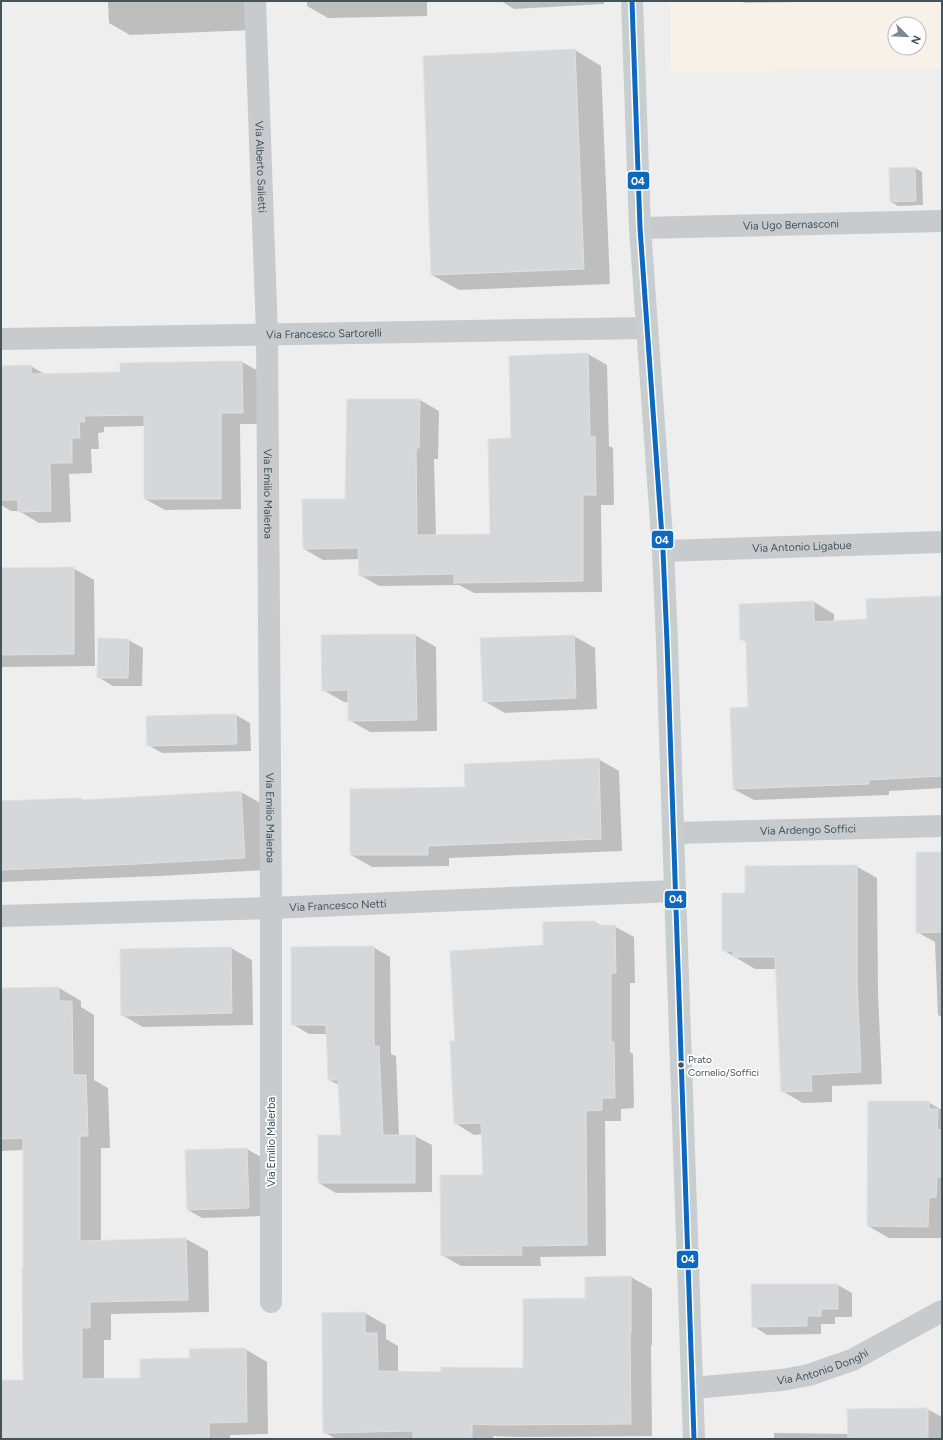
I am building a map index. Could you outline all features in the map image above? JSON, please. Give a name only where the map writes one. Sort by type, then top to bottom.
[{"type":"street","name":"Via Alberto Salietti","points":[[255,1],[267,334]]},
{"type":"street","points":[[632,1],[640,228],[663,551],[694,1439]]},
{"type":"street","name":"Via Ugo Bernasconi","points":[[640,228],[942,221]]},
{"type":"street","name":"Via Francesco Sartorelli","points":[[1,340],[646,328]]},
{"type":"street","name":"Via Emilio Malerba","points":[[267,334],[271,908],[271,1302]]},
{"type":"street","name":"Via Antonio Ligabue","points":[[663,551],[942,542]]},
{"type":"street","name":"Via Ardengo Soffici","points":[[673,833],[942,826]]},
{"type":"street","name":"Via Francesco Netti","points":[[1,916],[271,908],[675,891]]},
{"type":"street","name":"Via Antonio Donghi","points":[[693,1388],[782,1380],[814,1374],[852,1360],[942,1311]]},
{"type":"shaded area","points":[[670,1],[942,1],[942,68],[671,73]]},
{"type":"building","points":[[575,49],[584,269],[431,275],[423,56]]},
{"type":"building","points":[[915,167],[916,201],[890,202],[889,168]]},
{"type":"building","points":[[588,353],[590,437],[595,436],[596,495],[583,495],[583,581],[454,583],[454,574],[359,576],[358,548],[303,549],[302,499],[345,499],[347,399],[420,399],[419,448],[416,448],[417,535],[490,534],[488,439],[511,438],[509,356]]},
{"type":"building","points":[[242,361],[243,413],[221,413],[221,499],[144,499],[144,415],[84,416],[85,422],[79,422],[80,438],[72,438],[72,463],[50,463],[51,511],[18,512],[18,500],[1,500],[1,366],[31,365],[31,374],[120,372],[120,363]]},
{"type":"building","points":[[74,567],[74,654],[1,655],[1,568]]},
{"type":"building","points":[[942,596],[942,776],[869,780],[869,784],[733,789],[730,708],[748,707],[746,640],[740,640],[739,604],[814,601],[814,622],[867,619],[866,599]]},
{"type":"building","points":[[415,634],[417,720],[348,721],[348,690],[322,691],[321,635]]},
{"type":"building","points":[[574,635],[576,698],[483,702],[480,638]]},
{"type":"building","points":[[98,638],[129,639],[128,678],[97,678]]},
{"type":"building","points":[[236,714],[237,744],[147,746],[146,716]]},
{"type":"building","points":[[599,758],[601,839],[428,846],[428,855],[350,855],[350,789],[465,787],[464,764]]},
{"type":"building","points":[[241,791],[245,858],[1,870],[1,801],[81,798],[82,800]]},
{"type":"building","points":[[916,852],[942,852],[942,932],[916,933]]},
{"type":"building","points":[[857,865],[857,981],[861,1072],[811,1075],[812,1091],[781,1092],[775,957],[733,957],[733,951],[722,951],[722,893],[745,893],[745,866]]},
{"type":"building","points":[[595,921],[595,925],[615,925],[616,973],[611,973],[611,1042],[614,1042],[615,1098],[602,1098],[602,1110],[586,1111],[587,1245],[521,1246],[522,1255],[441,1256],[440,1175],[483,1175],[481,1123],[454,1124],[450,1041],[455,1041],[450,951],[543,945],[543,922]]},
{"type":"building","points":[[374,946],[374,1046],[379,1046],[383,1135],[415,1135],[415,1183],[318,1183],[318,1135],[341,1135],[338,1080],[328,1080],[326,1025],[291,1025],[291,947]]},
{"type":"building","points":[[231,947],[232,1013],[121,1016],[120,949]]},
{"type":"building","points":[[59,987],[59,1001],[72,1001],[73,1075],[86,1075],[88,1136],[80,1136],[80,1241],[186,1238],[188,1300],[90,1302],[90,1328],[82,1328],[82,1379],[140,1378],[140,1359],[190,1358],[189,1349],[246,1348],[247,1422],[209,1423],[209,1439],[1,1439],[1,1380],[23,1380],[23,1138],[1,1139],[1,988]]},
{"type":"building","points":[[868,1101],[929,1101],[929,1109],[938,1109],[937,1130],[942,1130],[942,1177],[937,1177],[936,1197],[929,1198],[928,1227],[867,1226]]},
{"type":"building","points":[[247,1148],[249,1208],[187,1210],[185,1150]]},
{"type":"building","points":[[631,1276],[631,1424],[472,1424],[472,1439],[413,1439],[413,1431],[323,1433],[322,1313],[365,1312],[365,1333],[377,1333],[378,1371],[441,1372],[441,1367],[523,1368],[523,1299],[585,1298],[585,1277]]},
{"type":"building","points":[[751,1284],[838,1284],[838,1309],[821,1309],[821,1316],[807,1316],[807,1326],[752,1327]]},
{"type":"building","points":[[928,1408],[928,1439],[848,1439],[847,1409]]},
{"type":"transit line","name":"04","points":[[632,1],[640,228],[663,551],[667,642],[694,1439]]},
{"type":"place","name":"Prato Cornelio/Soffici","points":[[681,1065]]}]
